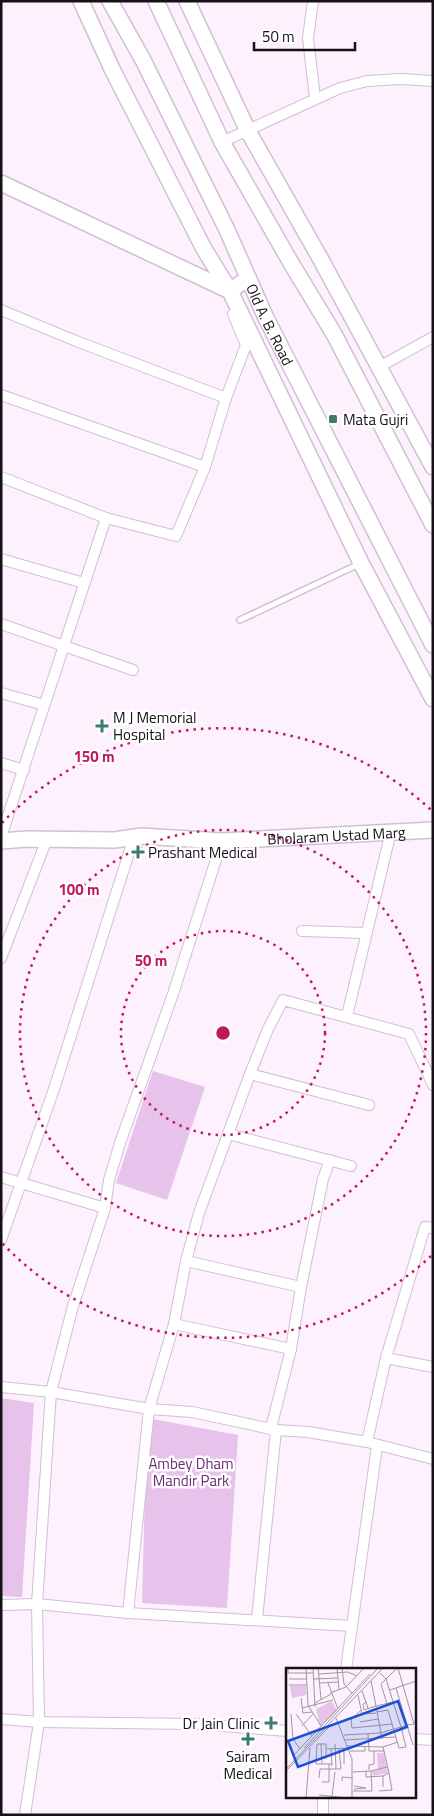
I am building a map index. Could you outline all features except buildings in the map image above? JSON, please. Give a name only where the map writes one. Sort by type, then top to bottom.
[{"type":"street","points":[[81,1],[112,69],[204,249],[230,291],[361,563],[433,700]]},
{"type":"street","name":"Old A. B. Road","points":[[110,1],[142,60],[227,230],[271,326],[433,645]]},
{"type":"street","points":[[156,1],[222,142],[334,334],[433,525]]},
{"type":"street","points":[[187,1],[248,131],[320,258],[433,467]]},
{"type":"street","points":[[313,1],[308,38],[315,98]]},
{"type":"street","points":[[222,142],[340,88],[367,81],[401,79],[433,81]]},
{"type":"street","points":[[1,183],[230,291]]},
{"type":"street","points":[[230,291],[248,278]]},
{"type":"street","points":[[1,477],[106,518],[176,536],[204,467],[226,398],[246,345],[230,307],[230,291]]},
{"type":"street","points":[[1,310],[86,345],[226,398]]},
{"type":"street","points":[[378,367],[433,337]]},
{"type":"street","points":[[1,395],[204,467]]},
{"type":"street","points":[[1,837],[106,518]]},
{"type":"street","points":[[1,559],[84,583]]},
{"type":"street","points":[[1,624],[64,644],[133,670]]},
{"type":"street","points":[[1,692],[44,705]]},
{"type":"street","points":[[1,763],[24,770]]},
{"type":"street","name":"Bholaram Ustad Marg","points":[[1,841],[47,839],[115,840],[134,837],[222,841],[433,830]]},
{"type":"street","points":[[347,1016],[391,831]]},
{"type":"street","points":[[1,1240],[54,1089],[134,837]]},
{"type":"street","points":[[1,958],[47,839]]},
{"type":"street","points":[[25,1815],[39,1722],[37,1604],[51,1392],[73,1306],[105,1208],[109,1180],[120,1143],[173,994],[222,841]]},
{"type":"street","points":[[302,931],[365,934]]},
{"type":"street","points":[[128,1612],[150,1408],[174,1324],[186,1261],[199,1213],[250,1074],[268,1029],[283,1000],[408,1034],[433,1085]]},
{"type":"street","points":[[250,1074],[369,1105]]},
{"type":"street","points":[[228,1134],[351,1166]]},
{"type":"street","points":[[257,1619],[273,1429],[291,1349],[301,1287],[323,1180],[330,1160]]},
{"type":"street","points":[[1,1177],[105,1208]]},
{"type":"street","points":[[346,1668],[372,1444],[386,1358],[425,1227],[433,1228]]},
{"type":"street","points":[[186,1261],[301,1287]]},
{"type":"street","points":[[174,1324],[291,1349]]},
{"type":"street","points":[[386,1358],[433,1367]]},
{"type":"street","points":[[1,1387],[51,1392],[150,1408],[192,1412],[273,1429],[308,1432],[372,1444],[433,1459]]},
{"type":"street","points":[[1,1605],[37,1604],[128,1612],[352,1626]]},
{"type":"street","points":[[1,1719],[39,1722],[195,1724],[286,1731]]},
{"type":"street","points":[[416,1739],[433,1740]]},
{"type":"street","points":[[323,1798],[323,1815]]},
{"type":"lane","points":[[240,620],[361,563]]},
{"type":"green space","points":[[153,1071],[205,1087],[167,1200],[116,1183]]},
{"type":"green space","points":[[1,1398],[34,1403],[22,1597],[1,1596]]},
{"type":"green space","name":"Ambey Dham Mandir Park","points":[[147,1418],[238,1435],[227,1608],[142,1603]]},
{"type":"place","name":"Mata Gujri","points":[[333,419]]},
{"type":"place","name":"M J Memorial Hospital","points":[[102,726]]},
{"type":"place","name":"Prashant Medical","points":[[138,852]]},
{"type":"place","name":"Dr Jain Clinic","points":[[271,1723]]},
{"type":"place","name":"Sairam Medical","points":[[248,1739]]}]
